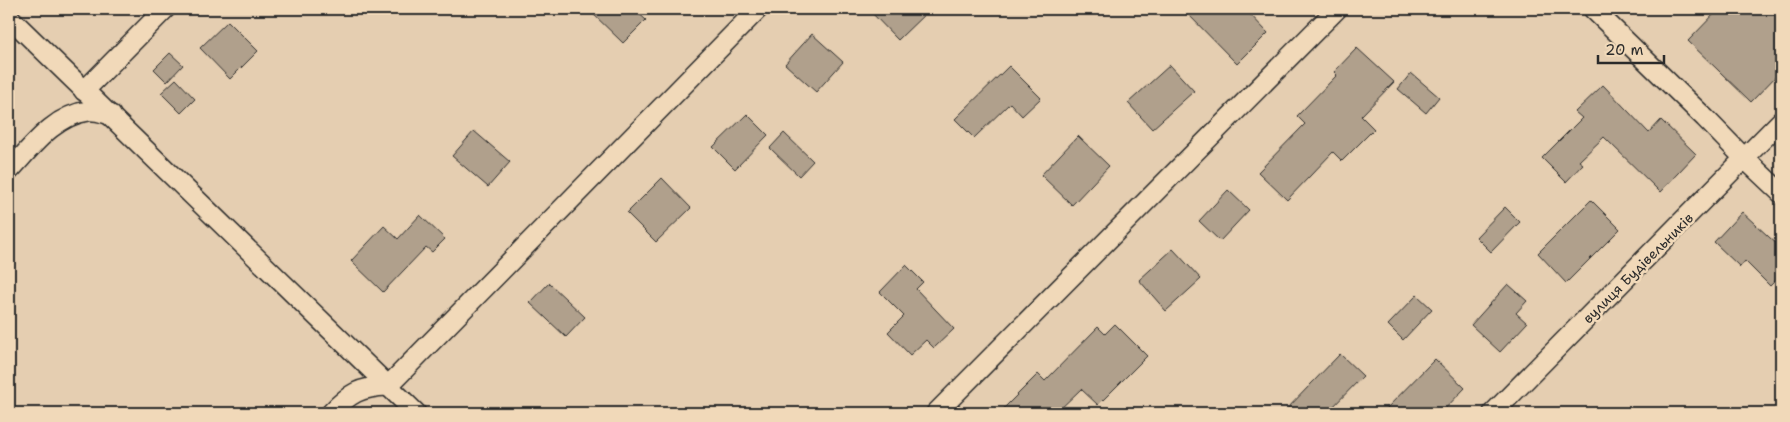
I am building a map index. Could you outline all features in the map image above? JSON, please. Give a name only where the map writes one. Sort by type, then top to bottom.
[{"type":"street","points":[[84,91],[165,9]]},
{"type":"street","points":[[331,413],[341,402],[354,393],[369,387],[388,386],[758,9]]},
{"type":"street","points":[[936,413],[1337,9]]},
{"type":"street","points":[[1593,9],[1781,193]]},
{"type":"street","points":[[9,17],[416,413]]},
{"type":"street","points":[[9,171],[48,130],[60,121],[87,111],[110,115]]},
{"type":"street","name":"вулиця Будівельників","points":[[1493,413],[1781,121]]},
{"type":"building","points":[[588,9],[634,9],[646,20],[623,43]]},
{"type":"building","points":[[868,9],[930,9],[898,40]]},
{"type":"building","points":[[1183,9],[1245,9],[1268,33],[1237,64]]},
{"type":"building","points":[[1719,9],[1781,9],[1781,71],[1751,102],[1688,41]]},
{"type":"building","points":[[228,21],[258,51],[230,79],[200,48]]},
{"type":"building","points":[[812,34],[843,62],[816,92],[785,64]]},
{"type":"building","points":[[1357,48],[1394,82],[1361,116],[1374,129],[1342,161],[1333,152],[1287,200],[1258,172],[1305,124],[1297,116],[1337,75],[1334,72]]},
{"type":"building","points":[[170,53],[183,65],[167,82],[154,69]]},
{"type":"building","points":[[1170,65],[1194,91],[1152,129],[1128,103]]},
{"type":"building","points":[[1009,66],[1041,98],[1022,116],[1010,103],[974,138],[955,119]]},
{"type":"building","points":[[1411,73],[1439,97],[1426,113],[1398,89]]},
{"type":"building","points":[[176,79],[195,99],[181,113],[161,93]]},
{"type":"building","points":[[1603,85],[1649,133],[1661,120],[1696,154],[1660,192],[1604,137],[1579,161],[1583,164],[1566,182],[1542,158],[1582,118],[1575,112]]},
{"type":"building","points":[[747,114],[768,135],[735,169],[713,147]]},
{"type":"building","points":[[474,131],[510,162],[488,187],[452,156]]},
{"type":"building","points":[[784,133],[813,161],[799,176],[770,148]]},
{"type":"building","points":[[1078,136],[1109,166],[1072,205],[1041,175]]},
{"type":"building","points":[[662,178],[691,208],[656,242],[627,213]]},
{"type":"building","points":[[1228,190],[1249,210],[1220,241],[1199,221]]},
{"type":"building","points":[[1591,200],[1620,229],[1566,283],[1538,253]]},
{"type":"building","points":[[1505,207],[1520,222],[1491,252],[1476,237]]},
{"type":"building","points":[[1742,212],[1781,248],[1781,275],[1770,286],[1745,261],[1740,267],[1714,242]]},
{"type":"building","points":[[420,215],[445,239],[432,252],[426,247],[383,292],[351,261],[384,226],[398,239]]},
{"type":"building","points":[[1173,249],[1201,279],[1166,311],[1139,280]]},
{"type":"building","points":[[906,265],[923,282],[916,289],[954,329],[934,348],[926,340],[910,355],[888,332],[904,316],[880,292]]},
{"type":"building","points":[[549,283],[585,317],[566,337],[530,303]]},
{"type":"building","points":[[1508,284],[1527,301],[1516,313],[1527,323],[1500,352],[1471,325]]},
{"type":"building","points":[[1417,295],[1432,309],[1403,340],[1388,325]]},
{"type":"building","points":[[1115,324],[1147,356],[1098,405],[1081,389],[1056,413],[999,413],[1038,374],[1045,381],[1098,327],[1105,334]]},
{"type":"building","points":[[1340,354],[1363,376],[1327,413],[1283,413]]},
{"type":"building","points":[[1435,359],[1465,388],[1441,413],[1382,413]]}]
